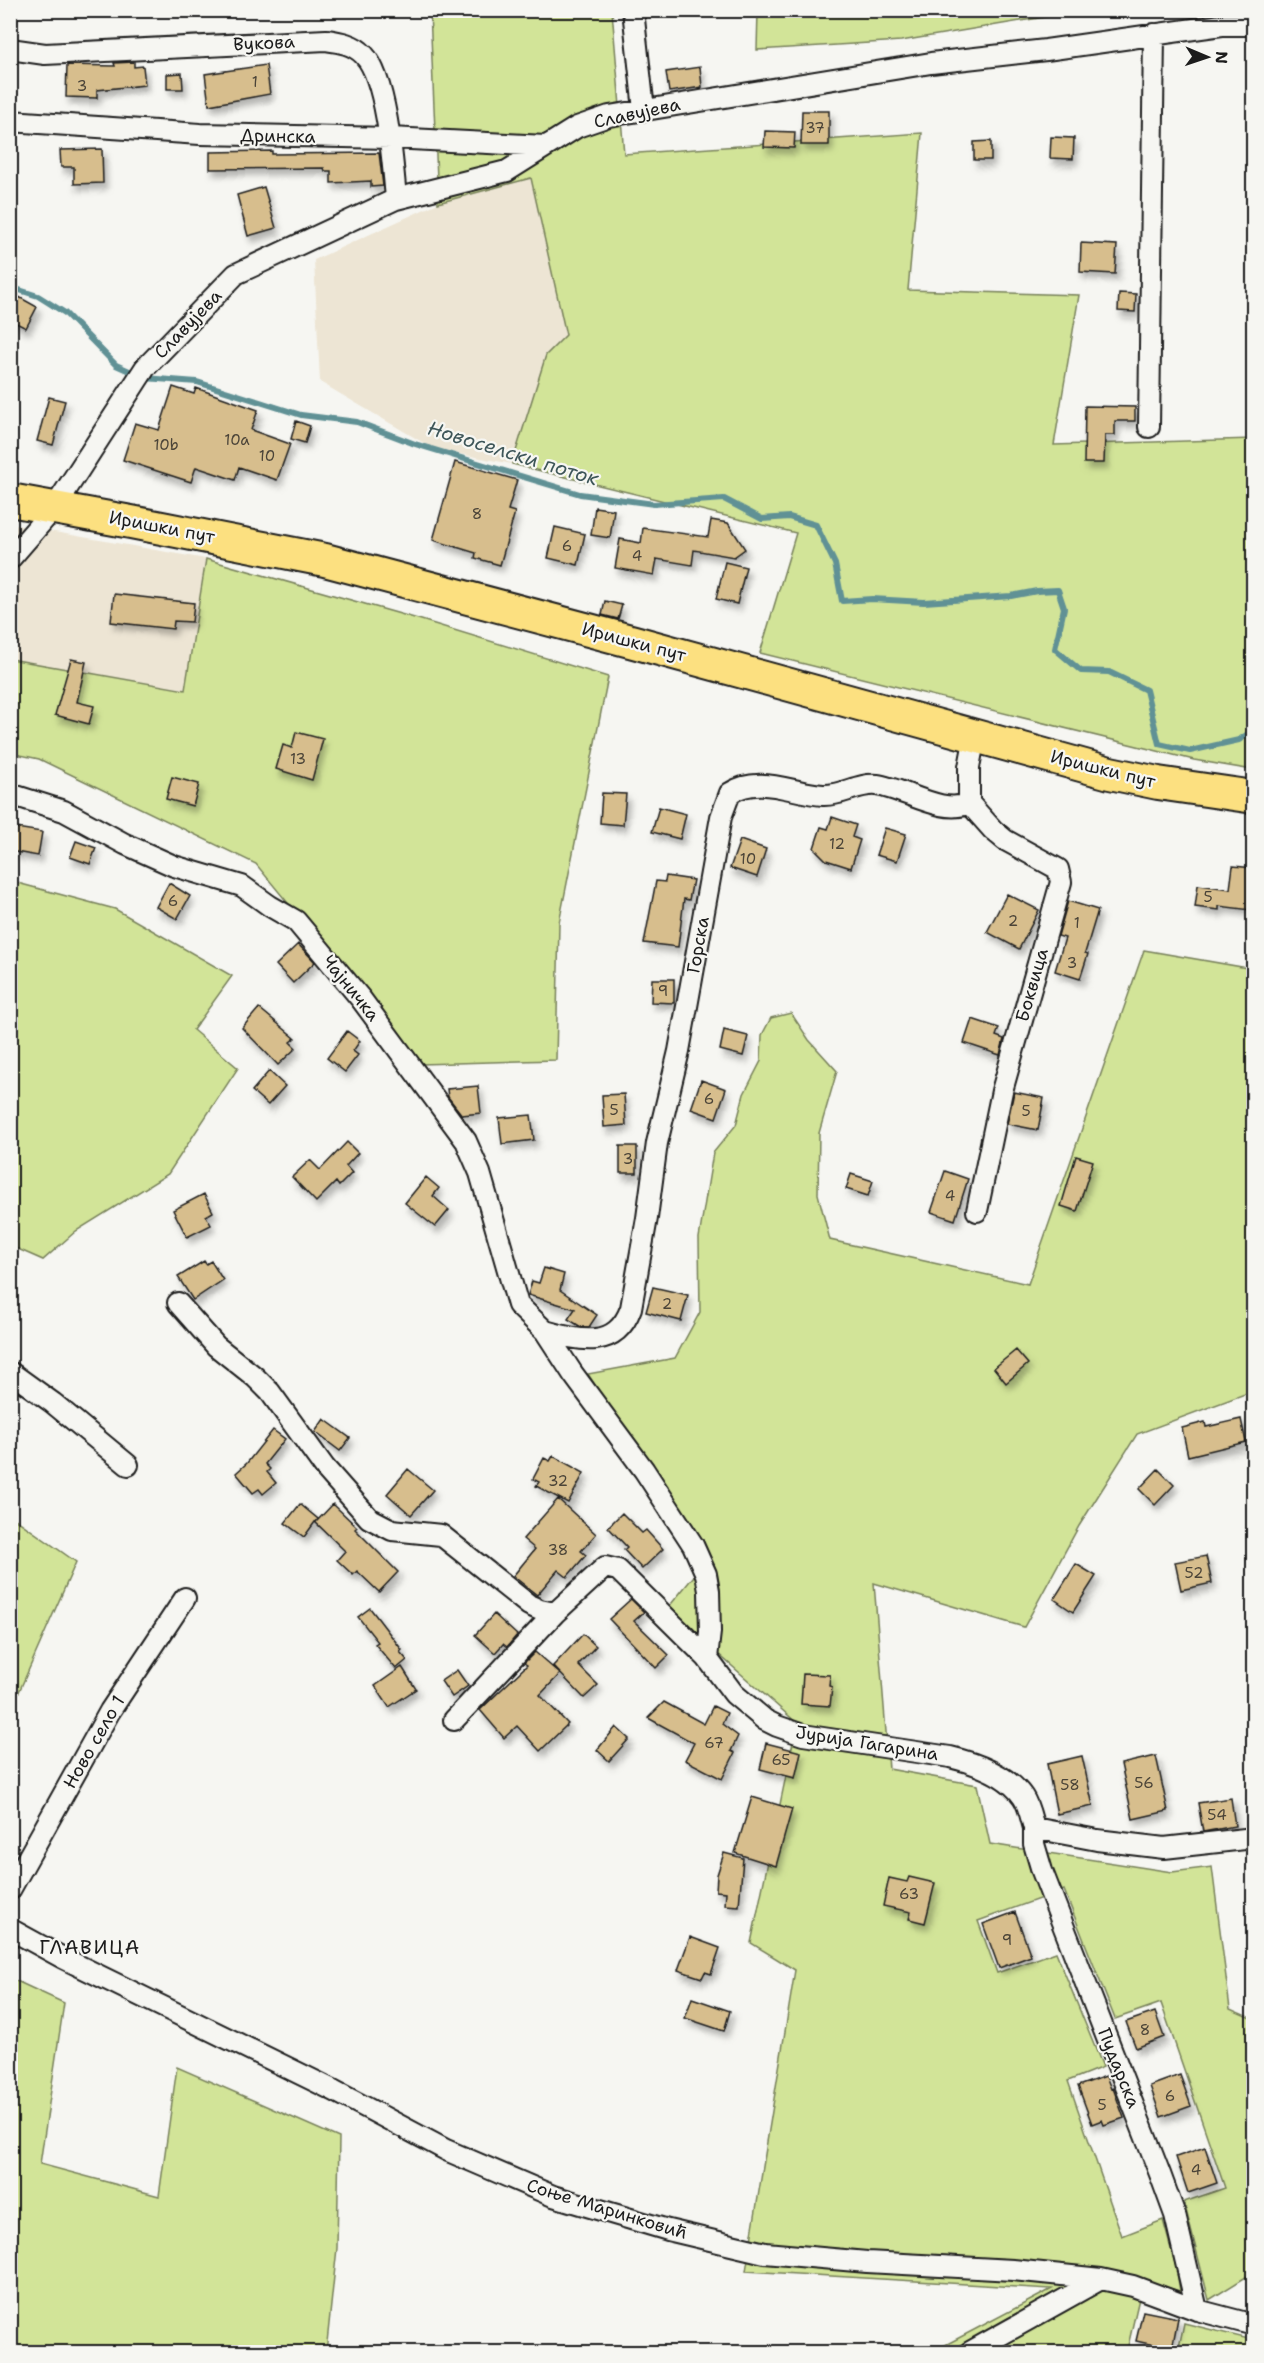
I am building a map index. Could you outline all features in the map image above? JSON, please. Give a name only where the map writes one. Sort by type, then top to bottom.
[{"type":"main road","name":"Иришки пут","points":[[10,500],[325,560],[1110,773],[1158,783],[1254,796]]},
{"type":"street","points":[[633,10],[644,110]]},
{"type":"street","name":"Славујева","points":[[10,559],[55,507],[145,368],[236,274],[396,199],[507,171],[577,127],[609,116],[931,63],[1046,50],[1154,34],[1222,18],[1254,24]]},
{"type":"street","points":[[1149,427],[1154,34]]},
{"type":"street","name":"Вукова","points":[[10,49],[45,54],[326,40],[348,44],[365,55],[377,79],[391,138],[396,199]]},
{"type":"street","name":"Дринска","points":[[10,121],[200,134],[391,138],[546,146]]},
{"type":"street","points":[[969,803],[969,767],[975,736]]},
{"type":"street","name":"Горска","points":[[545,1331],[568,1338],[590,1340],[606,1338],[619,1330],[626,1321],[631,1308],[657,1143],[679,1051],[721,817],[730,793],[747,785],[766,784],[824,795],[860,786],[875,785],[955,808],[969,803]]},
{"type":"street","name":"Чајничка","points":[[10,794],[64,811],[125,844],[174,866],[242,886],[296,921],[361,999],[466,1141],[480,1173],[518,1305],[545,1331]]},
{"type":"street","name":"Боквица","points":[[969,803],[1005,840],[1058,869],[1061,877],[1054,914],[1002,1091],[977,1211]]},
{"type":"street","points":[[178,1302],[216,1346],[270,1392],[325,1468],[369,1518],[392,1530],[441,1535],[529,1605],[555,1613]]},
{"type":"street","points":[[545,1331],[573,1374],[644,1470],[693,1545],[706,1574],[709,1591],[710,1632],[707,1658]]},
{"type":"street","points":[[10,1372],[53,1403],[128,1465]]},
{"type":"street","name":"Јурија Гагарина","points":[[555,1613],[600,1569],[610,1567],[618,1570],[707,1658],[735,1694],[765,1720],[803,1735],[972,1762],[994,1773],[1014,1788],[1023,1798],[1035,1828]]},
{"type":"street","name":"Ново село 1","points":[[10,1890],[110,1712],[185,1598]]},
{"type":"street","points":[[454,1720],[555,1613]]},
{"type":"street","points":[[1035,1828],[1096,1840],[1164,1848],[1254,1838]]},
{"type":"street","name":"Пударска","points":[[1035,1828],[1034,1844],[1045,1880],[1148,2141],[1175,2216],[1197,2310]]},
{"type":"street","name":"Соње Маринковић","points":[[10,1929],[63,1958],[333,2090],[446,2150],[553,2196],[668,2230],[765,2253],[867,2262],[1013,2270],[1101,2279],[1133,2286],[1197,2310],[1254,2325]]},
{"type":"street","points":[[970,2352],[1101,2279]]},
{"type":"shaded area","points":[[531,178],[566,335],[546,355],[512,464],[434,449],[320,382],[314,260],[438,203]]},
{"type":"shaded area","points":[[10,524],[206,559],[185,690],[11,659]]},
{"type":"green space","points":[[758,10],[1081,11],[901,41],[757,50]]},
{"type":"green space","points":[[430,11],[612,11],[624,154],[922,133],[908,290],[1079,295],[1054,445],[1253,439],[1253,770],[1194,760],[760,653],[796,533],[512,464],[546,355],[566,335],[531,178],[438,203]]},
{"type":"green space","points":[[206,559],[418,619],[608,677],[559,923],[556,1060],[420,1064],[256,864],[39,759],[11,753],[10,659],[185,690]]},
{"type":"green space","points":[[10,881],[115,909],[232,976],[193,1030],[238,1068],[168,1174],[76,1231],[43,1260],[11,1246]]},
{"type":"green space","points":[[1144,950],[1253,969],[1253,1391],[1137,1434],[1079,1526],[1024,1627],[874,1583],[889,1769],[977,1785],[990,1844],[1172,1872],[1212,1867],[1230,2009],[1253,2019],[1254,2272],[1209,2300],[1184,2202],[1225,2188],[1161,2003],[1115,2019],[1064,1890],[978,1921],[997,1973],[1056,1952],[1103,2067],[1068,2081],[1122,2236],[1163,2220],[1180,2291],[1143,2281],[1128,2346],[1155,2352],[932,2352],[1052,2289],[746,2271],[795,1970],[751,1943],[797,1723],[667,1609],[707,1560],[588,1374],[675,1358],[700,1312],[699,1238],[713,1153],[736,1125],[744,1094],[761,1061],[762,1035],[771,1018],[791,1013],[809,1040],[837,1071],[819,1133],[818,1194],[830,1240],[1028,1284]]},
{"type":"green space","points":[[11,1516],[76,1562],[11,1710]]},
{"type":"green space","points":[[10,1978],[64,2003],[40,2164],[159,2196],[177,2067],[339,2138],[337,2248],[326,2352],[11,2352]]},
{"type":"green space","points":[[1184,2323],[1253,2340],[1253,2352],[1178,2352]]},
{"type":"building","points":[[134,62],[134,67],[143,66],[145,85],[97,90],[97,98],[66,97],[67,65],[115,66],[114,63]]},
{"type":"building","points":[[266,65],[270,94],[209,105],[205,74]]},
{"type":"building","points":[[700,67],[702,87],[669,92],[666,72]]},
{"type":"building","points":[[182,73],[183,89],[167,89],[167,74]]},
{"type":"building","points":[[802,111],[829,111],[829,145],[801,145]]},
{"type":"building","points":[[765,131],[795,132],[794,148],[764,147]]},
{"type":"building","points":[[1051,137],[1074,138],[1073,159],[1050,158]]},
{"type":"building","points":[[991,141],[991,160],[974,160],[974,142]]},
{"type":"building","points":[[102,149],[103,183],[74,184],[74,167],[61,167],[60,150]]},
{"type":"building","points":[[272,151],[272,154],[379,153],[383,186],[371,187],[371,181],[331,183],[331,171],[325,171],[324,168],[210,169],[210,152]]},
{"type":"building","points":[[264,187],[276,228],[248,236],[237,195]]},
{"type":"building","points":[[1081,243],[1117,245],[1115,274],[1080,272]]},
{"type":"building","points":[[10,292],[37,307],[26,328],[10,320]]},
{"type":"building","points":[[1119,293],[1136,294],[1135,312],[1118,311]]},
{"type":"building","points":[[173,387],[194,394],[196,388],[258,410],[251,430],[290,444],[277,480],[239,467],[235,480],[196,467],[191,482],[123,460],[135,423],[159,430]]},
{"type":"building","points":[[49,397],[65,401],[53,445],[37,441]]},
{"type":"building","points":[[1085,406],[1135,407],[1135,421],[1115,421],[1115,435],[1105,435],[1104,463],[1084,463]]},
{"type":"building","points":[[296,421],[310,426],[305,443],[291,439]]},
{"type":"building","points":[[455,462],[517,480],[508,510],[515,512],[500,565],[475,558],[476,553],[433,540]]},
{"type":"building","points":[[595,507],[614,510],[610,538],[591,535]]},
{"type":"building","points":[[711,520],[728,523],[745,549],[734,557],[694,550],[692,565],[657,559],[654,575],[615,568],[620,539],[641,543],[643,528],[708,537]]},
{"type":"building","points":[[555,527],[585,534],[578,565],[548,558]]},
{"type":"building","points":[[725,562],[746,567],[737,604],[716,599]]},
{"type":"building","points":[[114,594],[194,603],[192,622],[174,621],[173,629],[111,622]]},
{"type":"building","points":[[605,601],[622,605],[618,619],[602,615]]},
{"type":"building","points":[[71,659],[86,662],[77,702],[94,706],[89,724],[55,715]]},
{"type":"building","points":[[296,732],[323,739],[312,780],[276,769],[283,745],[292,748]]},
{"type":"building","points":[[172,777],[199,784],[193,806],[166,799]]},
{"type":"building","points":[[602,793],[626,794],[623,825],[600,823]]},
{"type":"building","points":[[659,807],[686,814],[680,839],[652,832]]},
{"type":"building","points":[[832,817],[856,825],[852,837],[860,840],[851,868],[826,860],[814,848],[821,827],[828,829]]},
{"type":"building","points":[[10,827],[42,832],[38,856],[10,851]]},
{"type":"building","points":[[885,828],[906,834],[897,861],[876,855]]},
{"type":"building","points":[[740,840],[766,849],[757,877],[730,868]]},
{"type":"building","points":[[76,841],[96,848],[90,864],[70,857]]},
{"type":"building","points":[[1233,866],[1254,868],[1251,910],[1219,906],[1219,910],[1195,907],[1198,885],[1230,889]]},
{"type":"building","points":[[666,876],[693,880],[689,900],[684,899],[678,947],[644,943],[656,881],[665,882]]},
{"type":"building","points":[[169,883],[190,896],[177,919],[156,907]]},
{"type":"building","points":[[1007,894],[1039,910],[1019,949],[987,932]]},
{"type":"building","points":[[1068,901],[1098,910],[1080,979],[1055,971],[1065,938],[1058,936]]},
{"type":"building","points":[[298,944],[315,962],[293,983],[276,965]]},
{"type":"building","points":[[652,979],[674,979],[674,1003],[651,1002]]},
{"type":"building","points":[[259,1008],[295,1038],[290,1042],[296,1048],[278,1065],[242,1028]]},
{"type":"building","points":[[972,1019],[999,1028],[996,1036],[1004,1039],[1000,1055],[964,1043]]},
{"type":"building","points":[[724,1030],[748,1036],[743,1056],[720,1050]]},
{"type":"building","points":[[347,1031],[360,1041],[353,1051],[358,1055],[345,1072],[327,1058]]},
{"type":"building","points":[[269,1071],[285,1086],[268,1105],[252,1091]]},
{"type":"building","points":[[701,1080],[726,1089],[716,1118],[691,1109]]},
{"type":"building","points":[[478,1086],[481,1113],[462,1115],[448,1097],[447,1089]]},
{"type":"building","points":[[1014,1092],[1044,1098],[1038,1130],[1007,1124]]},
{"type":"building","points":[[624,1094],[626,1125],[604,1127],[602,1095]]},
{"type":"building","points":[[531,1115],[534,1140],[502,1144],[499,1118]]},
{"type":"building","points":[[347,1142],[358,1153],[346,1166],[352,1173],[339,1186],[336,1182],[316,1202],[292,1177],[310,1160],[320,1170]]},
{"type":"building","points":[[620,1146],[637,1146],[637,1173],[620,1173]]},
{"type":"building","points":[[1076,1156],[1093,1161],[1077,1211],[1061,1206]]},
{"type":"building","points":[[945,1171],[968,1179],[955,1220],[931,1212]]},
{"type":"building","points":[[851,1174],[873,1181],[868,1196],[846,1189]]},
{"type":"building","points":[[426,1177],[439,1188],[433,1196],[449,1210],[435,1227],[405,1203]]},
{"type":"building","points":[[204,1194],[213,1212],[206,1216],[211,1225],[187,1237],[173,1210]]},
{"type":"building","points":[[204,1261],[206,1264],[211,1261],[223,1280],[193,1300],[178,1277]]},
{"type":"building","points":[[544,1268],[564,1274],[560,1290],[597,1315],[589,1327],[581,1327],[568,1319],[575,1309],[528,1295],[532,1281],[539,1283]]},
{"type":"building","points":[[653,1287],[688,1295],[681,1321],[646,1312]]},
{"type":"building","points":[[1016,1350],[1028,1364],[1006,1383],[994,1368]]},
{"type":"building","points":[[324,1419],[350,1438],[340,1451],[315,1432]]},
{"type":"building","points":[[1241,1419],[1246,1442],[1188,1456],[1182,1428],[1205,1422],[1206,1427]]},
{"type":"building","points":[[273,1430],[285,1439],[265,1464],[270,1469],[267,1472],[276,1483],[263,1494],[259,1489],[253,1493],[236,1473],[247,1463]]},
{"type":"building","points":[[553,1456],[584,1473],[568,1503],[536,1486],[539,1482],[533,1479],[544,1458],[550,1461]]},
{"type":"building","points":[[408,1469],[433,1490],[411,1515],[387,1494]]},
{"type":"building","points":[[1158,1469],[1174,1485],[1155,1505],[1139,1489]]},
{"type":"building","points":[[558,1499],[596,1534],[581,1551],[586,1555],[567,1577],[558,1570],[537,1595],[513,1576],[535,1549],[523,1539]]},
{"type":"building","points":[[300,1504],[318,1519],[316,1522],[333,1504],[398,1572],[379,1592],[357,1571],[353,1575],[337,1560],[345,1551],[315,1522],[304,1537],[285,1523]]},
{"type":"building","points":[[622,1513],[642,1533],[646,1530],[663,1549],[642,1569],[624,1550],[627,1547],[608,1527]]},
{"type":"building","points":[[1206,1556],[1212,1583],[1181,1590],[1175,1562]]},
{"type":"building","points":[[1076,1564],[1096,1576],[1073,1612],[1054,1599]]},
{"type":"building","points":[[631,1599],[644,1612],[634,1621],[669,1655],[656,1668],[609,1619]]},
{"type":"building","points":[[370,1608],[407,1660],[396,1669],[375,1644],[378,1642],[358,1617]]},
{"type":"building","points":[[494,1614],[517,1635],[507,1647],[503,1644],[495,1653],[475,1635]]},
{"type":"building","points":[[583,1634],[596,1646],[578,1665],[598,1685],[584,1698],[553,1666]]},
{"type":"building","points":[[535,1652],[560,1674],[540,1695],[568,1724],[540,1751],[517,1726],[504,1738],[480,1710],[527,1665],[524,1663]]},
{"type":"building","points":[[402,1667],[416,1689],[389,1707],[375,1686]]},
{"type":"building","points":[[457,1670],[468,1686],[452,1697],[441,1681]]},
{"type":"building","points":[[803,1674],[830,1675],[829,1686],[832,1687],[830,1706],[801,1704]]},
{"type":"building","points":[[664,1702],[704,1724],[713,1706],[727,1713],[722,1724],[738,1736],[731,1751],[735,1753],[722,1779],[685,1760],[694,1743],[648,1718]]},
{"type":"building","points":[[616,1727],[629,1739],[609,1761],[597,1750]]},
{"type":"building","points":[[766,1743],[801,1752],[795,1778],[760,1769]]},
{"type":"building","points":[[1082,1756],[1093,1806],[1057,1814],[1047,1764]]},
{"type":"building","points":[[1156,1756],[1168,1811],[1133,1819],[1121,1764]]},
{"type":"building","points":[[752,1797],[792,1809],[776,1866],[735,1853]]},
{"type":"building","points":[[1231,1798],[1235,1826],[1203,1832],[1198,1803]]},
{"type":"building","points":[[724,1853],[743,1858],[739,1906],[725,1905],[726,1892],[716,1891],[717,1875]]},
{"type":"building","points":[[909,1877],[935,1883],[925,1923],[909,1919],[911,1912],[883,1906],[889,1878],[907,1882]]},
{"type":"building","points":[[1015,1912],[1031,1956],[999,1968],[983,1924]]},
{"type":"building","points":[[690,1937],[720,1948],[711,1974],[705,1972],[702,1978],[678,1970]]},
{"type":"building","points":[[692,1998],[730,2011],[724,2031],[685,2018]]},
{"type":"building","points":[[1155,2012],[1164,2037],[1136,2048],[1126,2022]]},
{"type":"building","points":[[1180,2075],[1191,2106],[1161,2117],[1150,2086]]},
{"type":"building","points":[[1106,2076],[1124,2118],[1104,2125],[1102,2120],[1092,2124],[1078,2086]]},
{"type":"building","points":[[1205,2147],[1217,2183],[1188,2193],[1176,2157]]},
{"type":"building","points":[[1143,2311],[1178,2318],[1172,2349],[1136,2341]]},
{"type":"waterway","name":"Новоселски поток","points":[[10,287],[38,296],[65,313],[116,365],[145,378],[197,382],[301,415],[357,422],[415,444],[580,494],[654,504],[724,499],[762,519],[789,517],[816,525],[835,564],[842,601],[872,599],[924,602],[1058,590],[1064,608],[1055,649],[1081,671],[1109,672],[1146,690],[1159,744],[1190,751],[1239,740],[1254,730]]},
{"type":"district","name":"ГЛАВИЦА","points":[[90,1947]]}]
